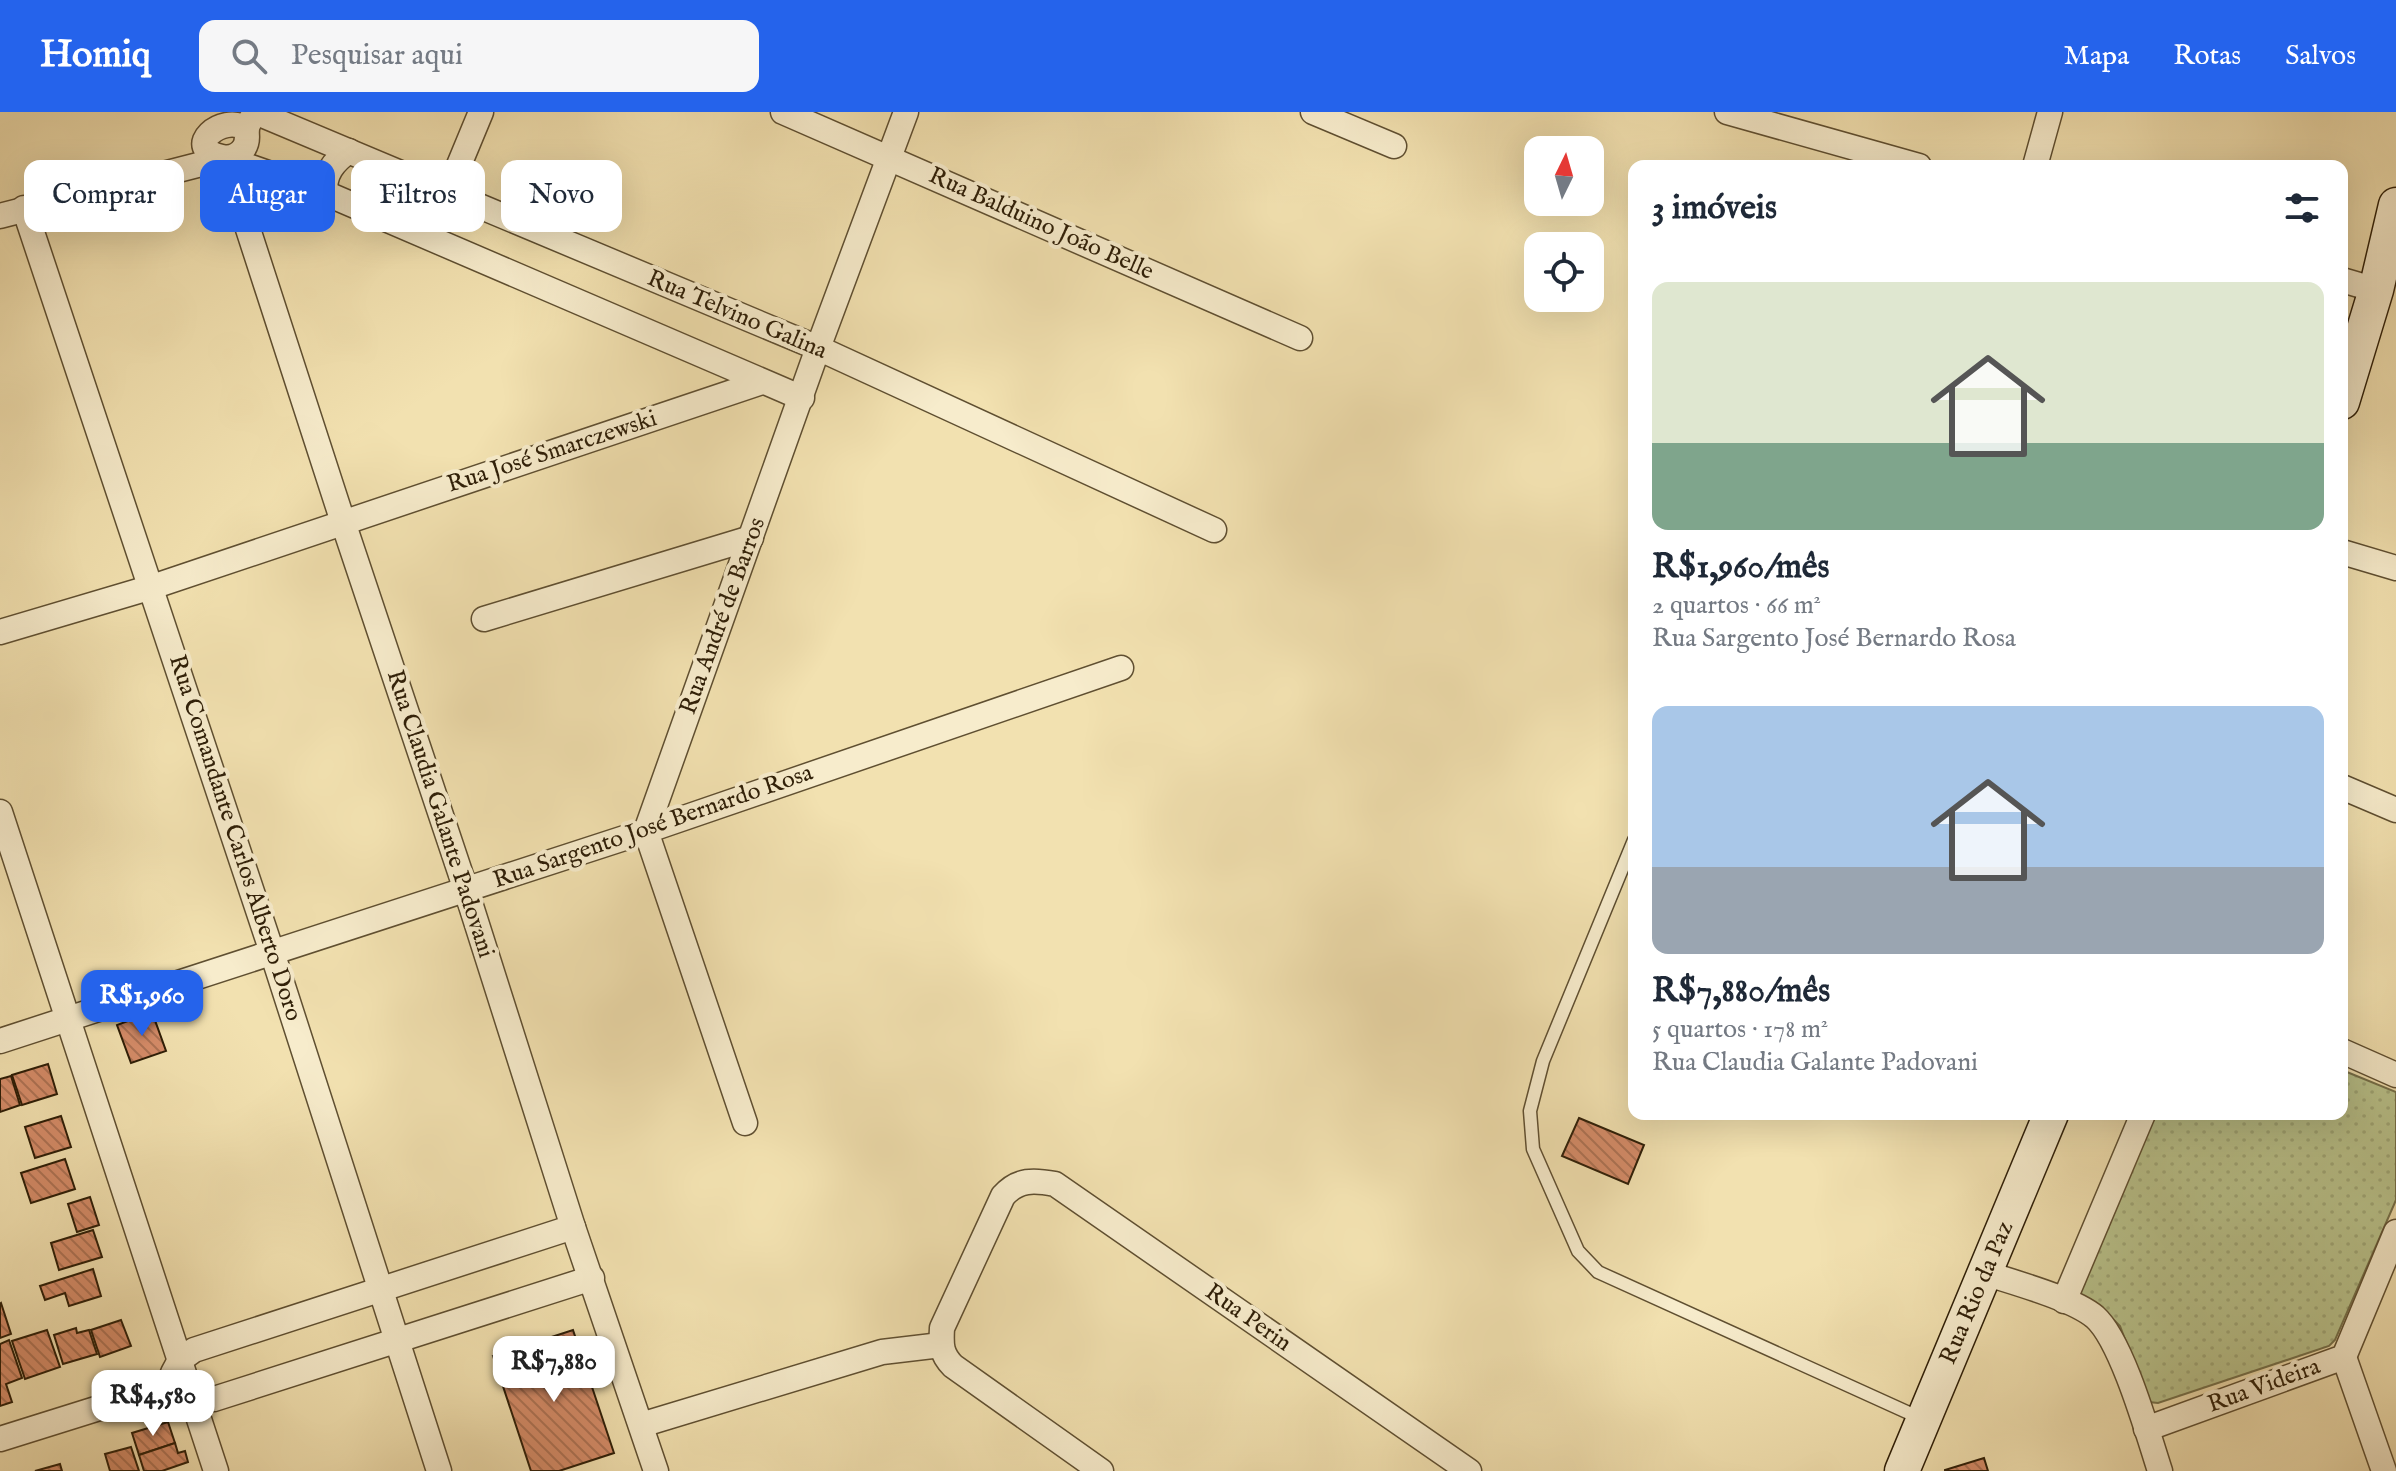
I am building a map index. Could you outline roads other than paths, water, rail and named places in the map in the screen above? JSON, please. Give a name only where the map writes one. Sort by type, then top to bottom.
[{"type":"main road","points":[[2348,382],[2376,290],[2396,205]]},
{"type":"main road","name":"Rua Rio da Paz","points":[[1902,1471],[2049,1120]]},
{"type":"street","points":[[461,160],[481,112]]},
{"type":"street","name":"Rua Balduino João Belle","points":[[783,112],[1300,338]]},
{"type":"street","name":"Rua André de Barros","points":[[646,831],[818,348],[906,112]]},
{"type":"street","points":[[1313,112],[1394,146]]},
{"type":"street","points":[[1727,112],[1898,160]]},
{"type":"street","points":[[2037,160],[2050,112]]},
{"type":"street","name":"Rua Claudia Galante Padovani","points":[[252,118],[219,114],[207,126],[205,140],[212,152],[225,158],[466,890],[573,1227],[656,1471]]},
{"type":"street","points":[[184,168],[238,154],[247,143],[252,118]]},
{"type":"street","name":"Rua Telvino Galina","points":[[252,118],[370,160]]},
{"type":"street","points":[[335,163],[349,151]]},
{"type":"street","points":[[225,158],[231,160]]},
{"type":"street","points":[[335,197],[802,398]]},
{"type":"street","points":[[0,216],[24,208]]},
{"type":"street","name":"Rua Telvino Galina","points":[[485,210],[818,348],[1214,530]]},
{"type":"street","name":"Rua Comandante Carlos Alberto Doro","points":[[32,232],[272,952],[439,1471]]},
{"type":"street","points":[[2348,282],[2376,290]]},
{"type":"street","name":"Rua José Smarczewski","points":[[0,632],[152,587],[762,382]]},
{"type":"street","points":[[484,619],[751,538]]},
{"type":"street","points":[[2348,554],[2396,568]]},
{"type":"street","name":"Rua Sargento José Bernardo Rosa","points":[[0,1041],[646,831],[1121,668]]},
{"type":"street","points":[[2348,790],[2396,810]]},
{"type":"street","points":[[0,812],[216,1471]]},
{"type":"street","points":[[646,831],[745,1123]]},
{"type":"street","points":[[2348,1054],[2396,1075]]},
{"type":"street","points":[[2064,1301],[2140,1120]]},
{"type":"street","name":"Rua Perin","points":[[941,1345],[942,1328],[1003,1196],[1022,1182],[1055,1184],[1469,1471]]},
{"type":"street","points":[[163,1388],[180,1360],[194,1350],[573,1227]]},
{"type":"street","name":"Rua Videira","points":[[2146,1429],[2344,1357],[2393,1246]]},
{"type":"street","points":[[1985,1273],[2064,1301],[2094,1316],[2112,1337],[2160,1471]]},
{"type":"street","points":[[0,1439],[163,1388],[194,1400],[214,1399],[592,1278]]},
{"type":"street","points":[[641,1425],[882,1352],[941,1345],[944,1357],[953,1366],[1101,1471]]},
{"type":"street","points":[[2344,1357],[2384,1471]]},
{"type":"lane","points":[[1628,855],[1543,1061],[1530,1111],[1533,1149],[1578,1251],[1598,1272],[1923,1420]]}]
